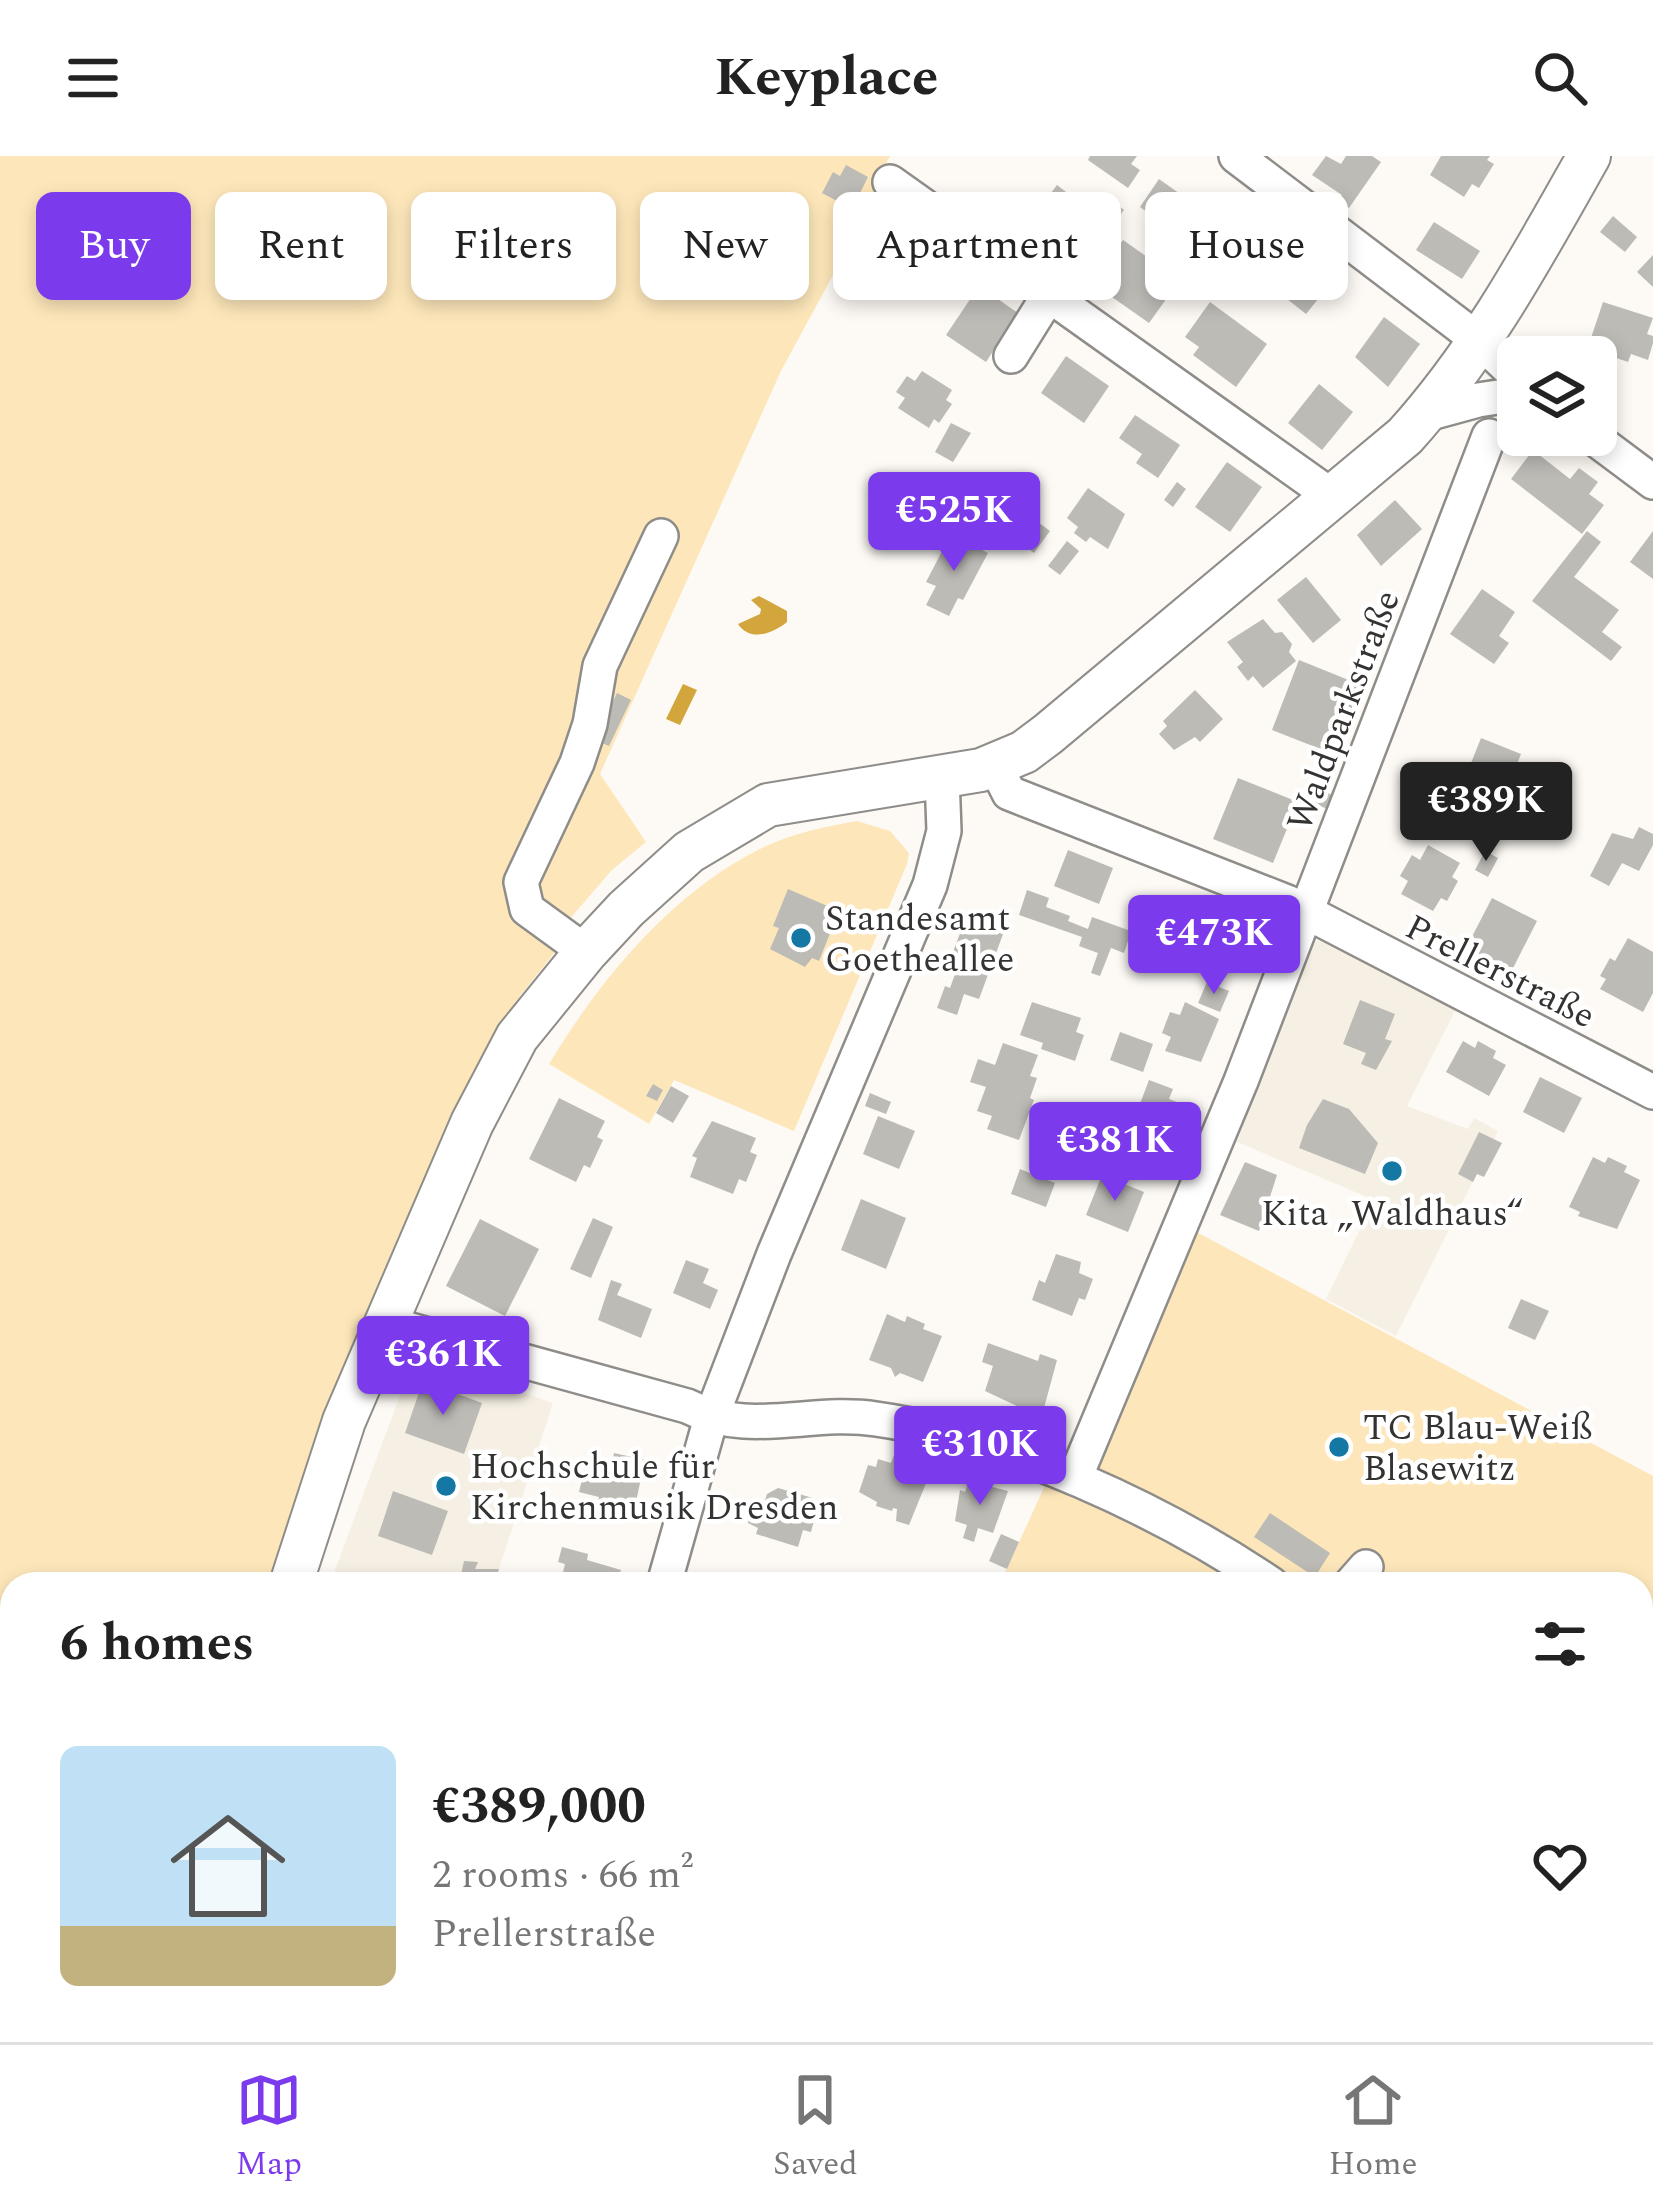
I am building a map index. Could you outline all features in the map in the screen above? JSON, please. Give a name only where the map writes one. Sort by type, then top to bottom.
[{"type":"main road","points":[[295,1572],[344,1421],[472,1123],[537,1009],[586,952],[689,852],[768,805],[986,772],[1333,497],[1424,416],[1481,342],[1589,156]]},
{"type":"street","points":[[1236,156],[1497,357]]},
{"type":"street","points":[[890,182],[904,192]]},
{"type":"street","points":[[1011,356],[1046,300]]},
{"type":"street","points":[[1056,300],[1333,497]]},
{"type":"street","points":[[1424,416],[1497,399]]},
{"type":"street","name":"Waldparkstraße","points":[[1075,1478],[1241,1082],[1489,436]]},
{"type":"street","points":[[1617,455],[1653,482]]},
{"type":"street","points":[[586,952],[527,910],[521,882],[577,763],[590,724],[600,666],[662,536]]},
{"type":"street","points":[[667,1572],[710,1418],[782,1233],[930,885],[944,832],[986,772]]},
{"type":"street","name":"Prellerstraße","points":[[986,772],[1287,902],[1653,1092]]},
{"type":"street","points":[[385,1323],[687,1406],[733,1423],[850,1415],[937,1430],[1075,1478],[1254,1572]]},
{"type":"shaded area","points":[[0,156],[890,156],[878,179],[883,183],[878,192],[833,192],[833,275],[781,371],[600,774],[646,842],[612,870],[567,922],[574,928],[520,996],[465,1089],[388,1260],[317,1437],[271,1572],[0,1572]]},
{"type":"shaded area","points":[[759,596],[787,611],[787,622],[768,633],[749,633],[738,624],[760,614],[751,600]]},
{"type":"shaded area","points":[[683,684],[697,690],[680,725],[666,719]]},
{"type":"shaded area","points":[[857,821],[890,831],[909,853],[907,864],[794,1131],[674,1080],[649,1124],[549,1064],[614,971],[697,889],[771,844]]},
{"type":"shaded area","name":"Kita „Waldhaus“","points":[[1321,940],[1457,1007],[1407,1106],[1468,1129],[1474,1118],[1498,1131],[1396,1336],[1326,1299],[1374,1200],[1237,1142],[1314,942]]},
{"type":"shaded area","points":[[1191,1229],[1653,1476],[1653,1572],[1005,1572],[1046,1483],[1078,1497]]},
{"type":"shaded area","name":"Hochschule für Kirchenmusik Dresden","points":[[415,1355],[553,1403],[498,1572],[334,1572]]},
{"type":"building","points":[[1090,156],[1137,156],[1131,164],[1140,170],[1128,188],[1088,160]]},
{"type":"building","points":[[1326,156],[1341,164],[1346,156],[1372,156],[1381,162],[1349,208],[1348,192],[1338,192],[1312,175]]},
{"type":"building","points":[[1441,156],[1490,156],[1487,160],[1494,164],[1479,188],[1472,184],[1464,197],[1430,175]]},
{"type":"building","points":[[846,165],[868,177],[860,192],[833,192],[833,199],[822,193],[833,172],[840,176]]},
{"type":"building","points":[[1159,179],[1177,192],[1150,192]]},
{"type":"building","points":[[1613,216],[1637,237],[1625,252],[1600,232]]},
{"type":"building","points":[[1434,222],[1480,251],[1462,279],[1416,250]]},
{"type":"building","points":[[1121,243],[1145,255],[1145,300],[1166,300],[1149,323],[1116,300],[1121,300]]},
{"type":"building","points":[[1653,255],[1653,287],[1637,272]]},
{"type":"building","points":[[970,300],[999,300],[1018,313],[986,362],[946,335]]},
{"type":"building","points":[[1288,300],[1317,300],[1306,314]]},
{"type":"building","points":[[1210,302],[1267,344],[1236,387],[1193,355],[1199,347],[1185,337]]},
{"type":"building","points":[[1603,302],[1653,318],[1647,334],[1653,336],[1648,360],[1631,354],[1628,362],[1617,358],[1617,336],[1592,336]]},
{"type":"building","points":[[1384,317],[1420,344],[1388,387],[1355,357]]},
{"type":"building","points":[[1066,356],[1109,386],[1084,423],[1041,393]]},
{"type":"building","points":[[922,371],[952,390],[946,400],[952,404],[939,423],[934,419],[929,428],[898,408],[905,398],[896,392],[907,376],[915,381]]},
{"type":"building","points":[[1319,384],[1353,412],[1322,450],[1288,423]]},
{"type":"building","points":[[1135,415],[1180,445],[1158,478],[1136,463],[1142,454],[1119,438]]},
{"type":"building","points":[[951,423],[971,433],[953,462],[935,452]]},
{"type":"building","points":[[1528,456],[1541,456],[1570,479],[1579,468],[1598,482],[1589,494],[1604,505],[1582,534],[1511,479]]},
{"type":"building","points":[[1227,462],[1262,487],[1230,532],[1195,507]]},
{"type":"building","points":[[1177,482],[1186,489],[1173,507],[1164,500]]},
{"type":"building","points":[[1088,488],[1125,514],[1108,549],[1074,533],[1078,527],[1067,518]]},
{"type":"building","points":[[1395,500],[1422,529],[1381,566],[1357,535]]},
{"type":"building","points":[[1027,514],[1050,531],[1034,553],[1011,536]]},
{"type":"building","points":[[1587,531],[1601,542],[1574,577],[1619,610],[1602,632],[1622,647],[1611,661],[1532,601]]},
{"type":"building","points":[[1653,531],[1653,579],[1630,562]]},
{"type":"building","points":[[951,534],[988,553],[949,616],[926,605],[936,586],[926,582]]},
{"type":"building","points":[[1067,541],[1079,551],[1060,575],[1048,566]]},
{"type":"building","points":[[1306,577],[1341,620],[1313,643],[1277,600]]},
{"type":"building","points":[[1482,589],[1515,612],[1499,636],[1509,643],[1494,664],[1450,634]]},
{"type":"building","points":[[1263,619],[1292,644],[1289,652],[1296,661],[1263,688],[1253,676],[1248,681],[1237,667],[1243,662],[1227,642]]},
{"type":"building","points":[[1299,660],[1361,685],[1333,754],[1272,730]]},
{"type":"building","points":[[1195,690],[1223,719],[1200,742],[1195,737],[1174,750],[1159,734],[1167,726],[1163,721]]},
{"type":"building","points":[[617,693],[631,700],[609,746],[595,740]]},
{"type":"building","points":[[1481,738],[1521,754],[1500,807],[1460,791]]},
{"type":"building","points":[[1238,778],[1298,802],[1273,863],[1213,839]]},
{"type":"building","points":[[1319,790],[1333,795],[1328,809],[1314,804]]},
{"type":"building","points":[[1419,793],[1430,798],[1422,815],[1411,809]]},
{"type":"building","points":[[1639,827],[1653,834],[1653,845],[1639,871],[1622,863],[1609,886],[1590,876],[1612,833],[1633,839]]},
{"type":"building","points":[[1428,845],[1460,863],[1452,877],[1458,881],[1447,901],[1441,898],[1433,911],[1401,894],[1408,881],[1400,876],[1412,855],[1420,860]]},
{"type":"building","points":[[1068,850],[1113,868],[1099,904],[1054,886]]},
{"type":"building","points":[[1485,851],[1498,858],[1488,877],[1475,870]]},
{"type":"building","name":"Standesamt Goetheallee","points":[[788,889],[839,911],[819,961],[812,958],[805,967],[770,949],[779,928],[773,926]]},
{"type":"building","points":[[1027,890],[1049,898],[1046,907],[1088,929],[1092,917],[1128,930],[1140,895],[1171,906],[1155,951],[1128,941],[1124,953],[1111,948],[1100,976],[1091,973],[1098,953],[1079,946],[1082,937],[1019,915]]},
{"type":"building","points":[[1492,898],[1537,921],[1510,974],[1465,950]]},
{"type":"building","points":[[1223,908],[1259,924],[1255,933],[1261,936],[1253,954],[1247,951],[1243,962],[1207,946],[1212,934],[1204,931],[1210,917],[1218,920]]},
{"type":"building","points":[[968,912],[1006,926],[979,999],[964,994],[957,1015],[937,1008],[959,963],[950,960]]},
{"type":"building","points":[[1628,938],[1653,952],[1653,993],[1643,1012],[1600,989],[1606,979],[1600,976]]},
{"type":"building","points":[[1207,982],[1229,991],[1220,1012],[1198,1003]]},
{"type":"building","points":[[1360,1000],[1395,1014],[1385,1039],[1392,1041],[1376,1070],[1361,1064],[1366,1053],[1343,1044]]},
{"type":"building","points":[[1032,1002],[1081,1018],[1076,1032],[1084,1035],[1075,1061],[1041,1049],[1043,1043],[1020,1035]]},
{"type":"building","points":[[1185,1002],[1219,1019],[1201,1062],[1165,1051],[1171,1037],[1162,1033],[1170,1012],[1180,1015]]},
{"type":"building","points":[[1120,1032],[1153,1044],[1143,1072],[1110,1060]]},
{"type":"building","points":[[1463,1041],[1475,1048],[1478,1041],[1496,1051],[1493,1058],[1506,1065],[1489,1096],[1446,1072]]},
{"type":"building","points":[[1003,1043],[1038,1055],[1030,1076],[1037,1078],[1030,1098],[1034,1100],[1019,1140],[987,1129],[992,1116],[977,1111],[986,1087],[970,1082],[978,1059],[995,1065]]},
{"type":"building","points":[[1540,1077],[1582,1098],[1564,1133],[1523,1112]]},
{"type":"building","points":[[1149,1080],[1173,1089],[1169,1099],[1182,1104],[1165,1147],[1129,1133]]},
{"type":"building","points":[[653,1084],[663,1090],[657,1101],[646,1096]]},
{"type":"building","points":[[671,1086],[689,1096],[673,1123],[656,1113]]},
{"type":"building","points":[[870,1093],[891,1102],[886,1114],[865,1106]]},
{"type":"building","points":[[559,1098],[605,1121],[597,1137],[603,1140],[590,1168],[584,1165],[576,1182],[529,1159]]},
{"type":"building","points":[[1323,1099],[1349,1109],[1378,1143],[1365,1174],[1299,1148]]},
{"type":"building","points":[[878,1116],[915,1131],[899,1169],[863,1154]]},
{"type":"building","points":[[712,1121],[756,1138],[750,1152],[757,1155],[746,1182],[739,1179],[733,1194],[690,1177],[697,1158],[692,1156]]},
{"type":"building","points":[[1479,1132],[1502,1143],[1484,1177],[1477,1174],[1473,1182],[1458,1174]]},
{"type":"building","points":[[1593,1157],[1605,1163],[1608,1157],[1627,1166],[1624,1172],[1640,1180],[1617,1229],[1578,1216],[1580,1212],[1569,1207]]},
{"type":"building","points":[[1245,1162],[1277,1175],[1259,1231],[1220,1215]]},
{"type":"building","points":[[1020,1169],[1055,1183],[1046,1207],[1011,1194]]},
{"type":"building","points":[[1102,1175],[1144,1192],[1128,1232],[1086,1215]]},
{"type":"building","points":[[861,1199],[906,1218],[886,1269],[841,1250]]},
{"type":"building","points":[[593,1218],[613,1227],[591,1278],[570,1269]]},
{"type":"building","points":[[480,1219],[539,1249],[505,1316],[446,1286]]},
{"type":"building","points":[[1056,1254],[1081,1262],[1079,1273],[1093,1279],[1072,1316],[1032,1300],[1039,1280],[1045,1283]]},
{"type":"building","points":[[686,1260],[709,1269],[703,1283],[718,1290],[710,1309],[673,1293]]},
{"type":"building","points":[[611,1280],[622,1284],[617,1295],[652,1309],[641,1338],[598,1320]]},
{"type":"building","points":[[1521,1299],[1549,1311],[1535,1340],[1508,1328]]},
{"type":"building","points":[[887,1314],[905,1322],[907,1316],[942,1336],[923,1382],[900,1373],[895,1377],[891,1368],[869,1360]]},
{"type":"building","points":[[988,1343],[1038,1361],[1040,1354],[1057,1360],[1044,1408],[1038,1412],[1019,1407],[985,1391],[993,1366],[982,1362]]},
{"type":"building","points":[[423,1381],[482,1403],[464,1454],[405,1433]]},
{"type":"building","points":[[614,1453],[645,1460],[632,1520],[596,1512],[599,1497],[579,1492],[587,1459],[612,1465]]},
{"type":"building","points":[[894,1455],[931,1471],[909,1525],[896,1521],[897,1509],[876,1506],[877,1502],[859,1492],[868,1465],[876,1467],[878,1459],[891,1463]]},
{"type":"building","points":[[969,1481],[1008,1491],[993,1533],[978,1528],[974,1542],[963,1538],[967,1525],[955,1521],[960,1490],[965,1492]]},
{"type":"building","points":[[778,1488],[813,1498],[810,1507],[817,1509],[811,1532],[803,1530],[798,1547],[756,1534],[758,1528],[748,1523],[749,1513],[761,1513],[767,1494]]},
{"type":"building","points":[[393,1491],[448,1511],[432,1555],[378,1536]]},
{"type":"building","points":[[1270,1513],[1330,1553],[1318,1572],[1307,1572],[1254,1537]]},
{"type":"building","points":[[1001,1534],[1019,1542],[1007,1569],[989,1561]]},
{"type":"building","points":[[562,1547],[621,1570],[563,1572],[565,1564],[558,1562]]},
{"type":"building","points":[[464,1561],[478,1562],[475,1569],[499,1569],[498,1572],[462,1572]]},
{"type":"place","name":"Standesamt Goetheallee","points":[[801,938]]},
{"type":"place","name":"Kita „Waldhaus“","points":[[1392,1171]]},
{"type":"place","name":"TC Blau-Weiß Blasewitz","points":[[1339,1447]]},
{"type":"place","name":"Hochschule für Kirchenmusik Dresden","points":[[446,1486]]}]
